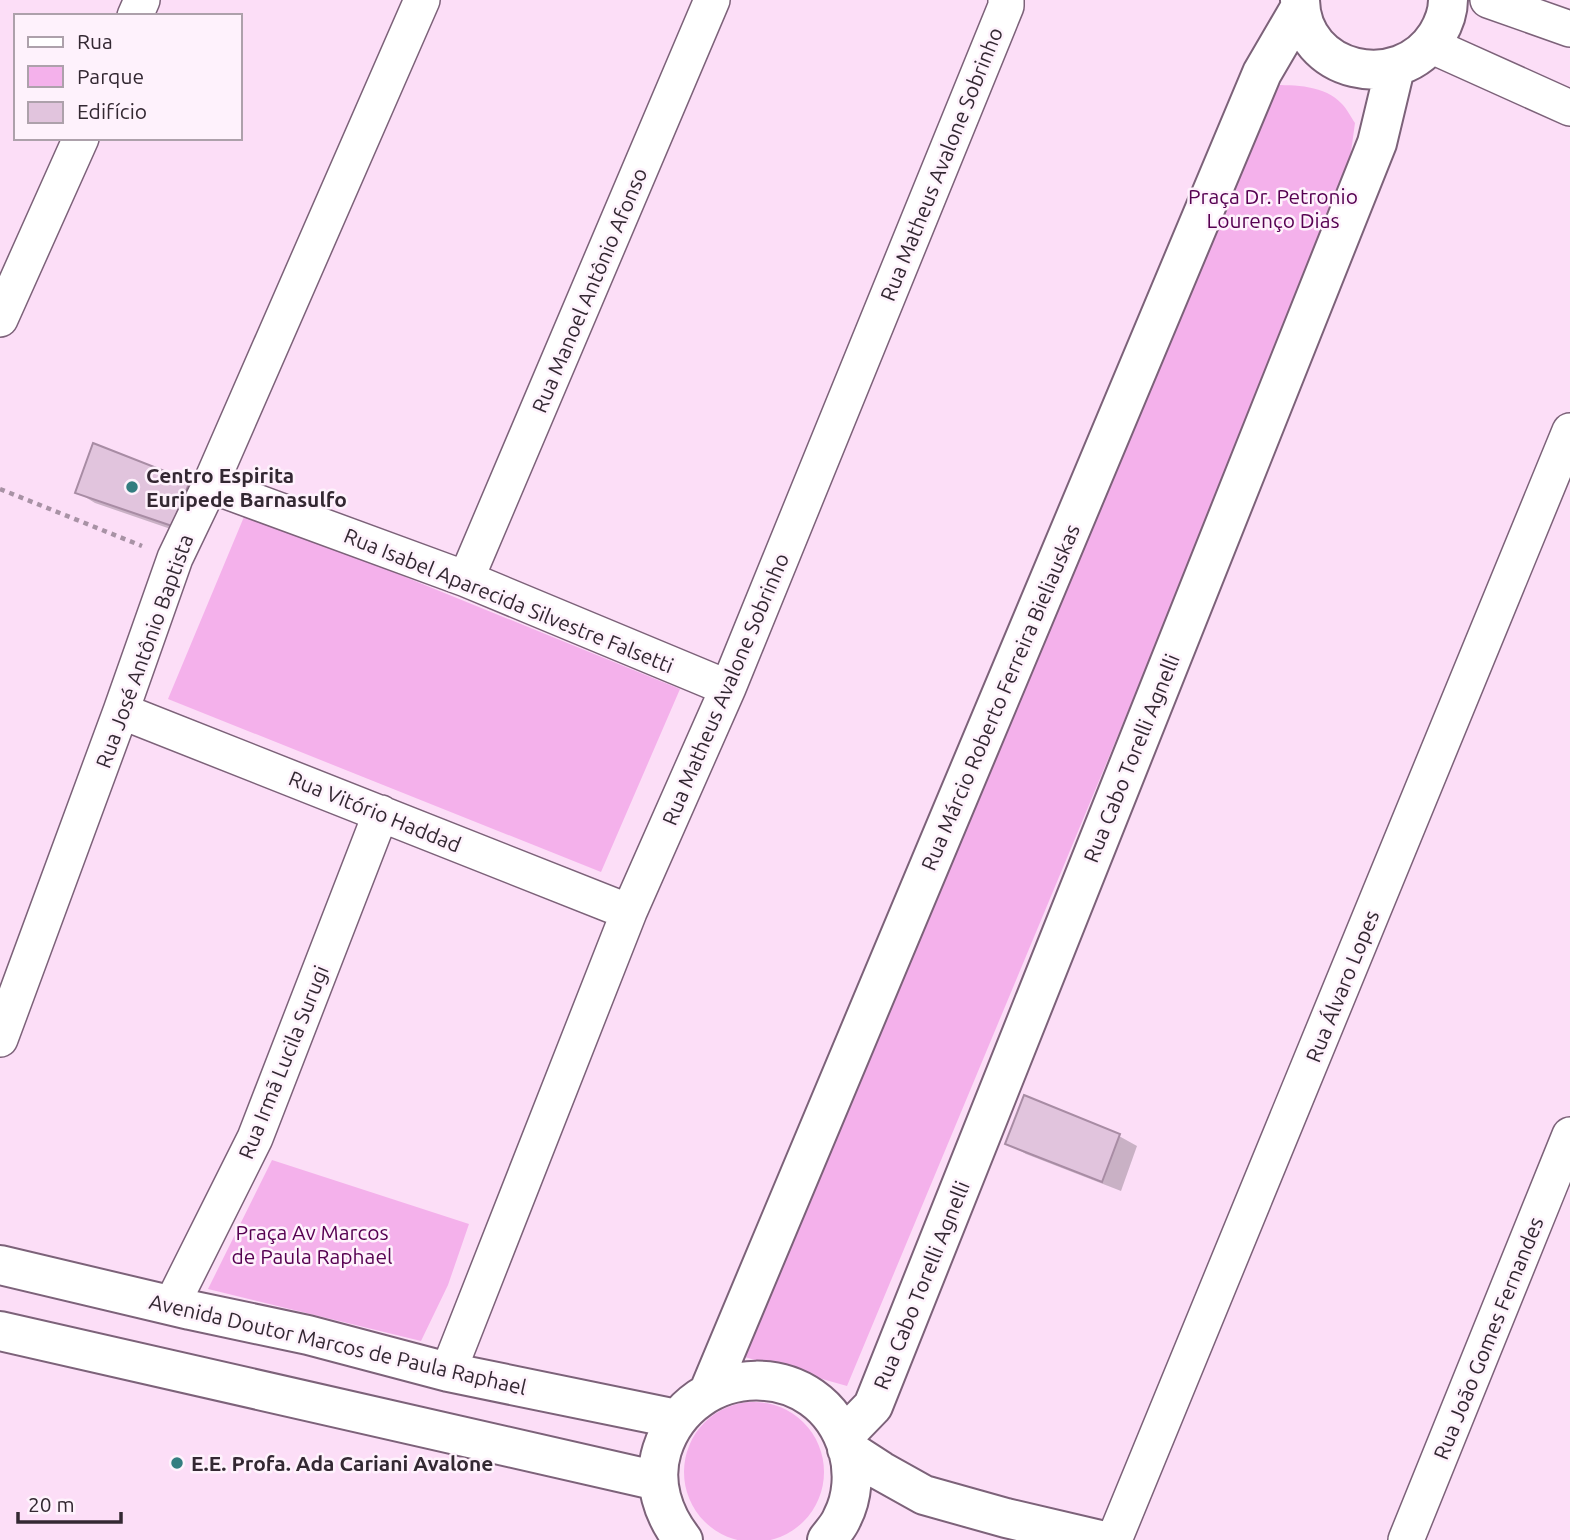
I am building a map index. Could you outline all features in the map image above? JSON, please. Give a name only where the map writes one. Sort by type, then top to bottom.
[{"type":"street","name":"Rua José Antônio Baptista","points":[[0,1039],[175,558],[210,485],[422,0]]},
{"type":"street","name":"Rua Manoel Antônio Afonso","points":[[466,579],[712,0]]},
{"type":"street","points":[[1300,4],[1306,27],[1318,46],[1334,60],[1353,68],[1374,71],[1395,68],[1415,59],[1430,45],[1442,27],[1448,0]]},
{"type":"street","points":[[1488,0],[1570,29]]},
{"type":"street","name":"Rua Matheus Avalone Sobrinho","points":[[448,1372],[629,912],[728,688],[1006,3]]},
{"type":"street","name":"Rua Márcio Roberto Ferreira Bieliauskas","points":[[709,1391],[1262,73],[1300,4]]},
{"type":"street","points":[[1430,45],[1570,108]]},
{"type":"street","name":"Rua Cabo Torelli Agnelli","points":[[846,1442],[873,1406],[1377,143],[1395,68]]},
{"type":"street","points":[[0,319],[80,140]]},
{"type":"street","name":"Rua Álvaro Lopes","points":[[1114,1540],[1570,431]]},
{"type":"street","name":"Rua Isabel Aparecida Silvestre Falsetti","points":[[210,485],[466,579],[728,688]]},
{"type":"street","name":"Rua Vitório Haddad","points":[[121,711],[629,912]]},
{"type":"street","name":"Rua Irmã Lucila Surugi","points":[[171,1306],[255,1138],[381,813]]},
{"type":"street","name":"Rua João Gomes Fernandes","points":[[1406,1540],[1570,1135]]},
{"type":"street","name":"Avenida Doutor Marcos de Paula Raphael","points":[[0,1265],[308,1335],[448,1372],[677,1419]]},
{"type":"street","points":[[0,1331],[658,1481]]},
{"type":"street","points":[[683,1540],[672,1527],[662,1505],[658,1481],[659,1459],[666,1438],[677,1419],[692,1403],[709,1391],[739,1380],[771,1380],[801,1391],[826,1409],[846,1442],[851,1463],[851,1491],[842,1518],[827,1540]]},
{"type":"street","points":[[846,1442],[881,1471],[923,1495],[1100,1540]]},
{"type":"path","points":[[0,489],[175,558]]},
{"type":"green space","name":"Praça Dr. Petronio Lourenço Dias","points":[[1271,85],[1300,86],[1327,93],[1342,104],[1355,123],[1350,159],[1338,207],[847,1386],[741,1356]]},
{"type":"green space","points":[[246,512],[680,689],[601,872],[168,699]]},
{"type":"green space","name":"Praça Av Marcos de Paula Raphael","points":[[272,1160],[469,1224],[448,1285],[421,1341],[208,1289]]},
{"type":"green space","points":[[740,1404],[768,1404],[793,1414],[812,1433],[822,1458],[822,1486],[812,1511],[793,1530],[768,1540],[740,1540],[715,1530],[696,1511],[686,1486],[686,1458],[696,1433],[715,1414]]},
{"type":"building","name":"Centro Espirita Euripede Barnasulfo","points":[[93,443],[190,481],[172,526],[75,493]]},
{"type":"building","points":[[1024,1095],[1120,1134],[1102,1182],[1005,1144]]},
{"type":"place","name":"Centro Espirita Euripede Barnasulfo","points":[[132,487]]},
{"type":"place","name":"E.E. Profa. Ada Cariani Avalone","points":[[177,1463]]}]
